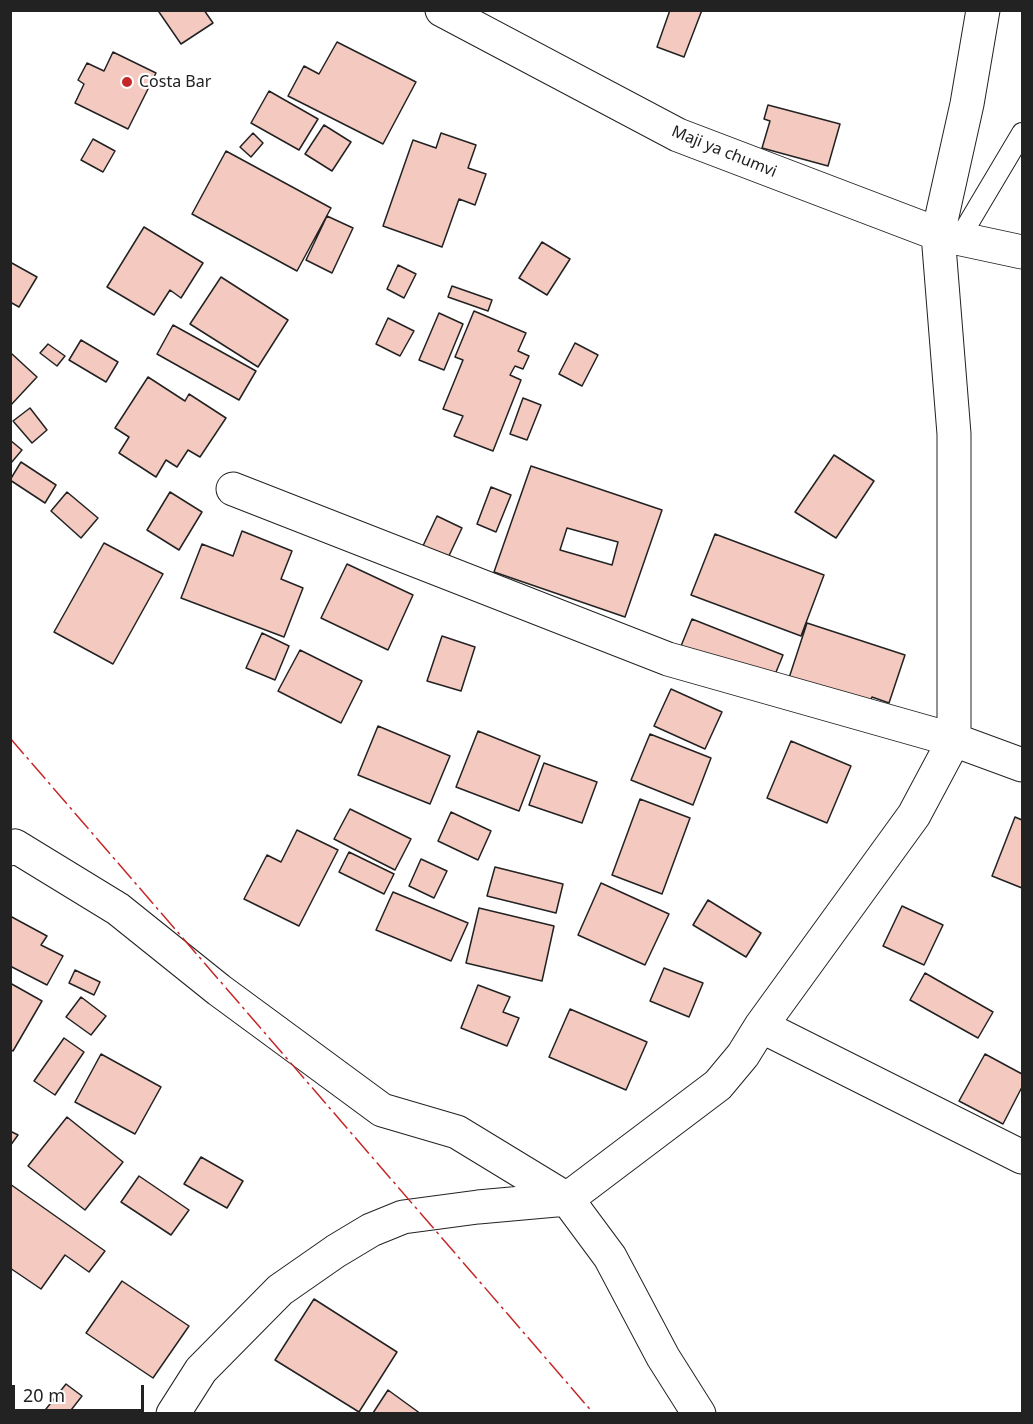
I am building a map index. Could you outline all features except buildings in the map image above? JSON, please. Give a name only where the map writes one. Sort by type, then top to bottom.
[{"type":"street","name":"Maji ya chumvi","points":[[442,10],[678,135],[948,236],[1023,252]]},
{"type":"street","points":[[172,1413],[201,1370],[280,1290],[336,1251],[371,1230],[403,1217],[567,1199],[718,1085],[743,1055],[760,1026],[914,815],[954,740],[954,434],[948,236],[983,10]]},
{"type":"street","points":[[233,489],[668,659],[954,740],[1023,765]]},
{"type":"street","points":[[10,849],[15,846],[118,909],[219,990],[382,1110],[457,1132],[567,1199],[610,1257],[663,1357],[699,1413]]},
{"type":"street","points":[[760,1026],[1023,1157]]},
{"type":"lane","points":[[948,236],[1023,133]]},
{"type":"power","points":[[10,738],[594,1414]]},
{"type":"place","name":"Costa Bar","points":[[127,82]]}]
